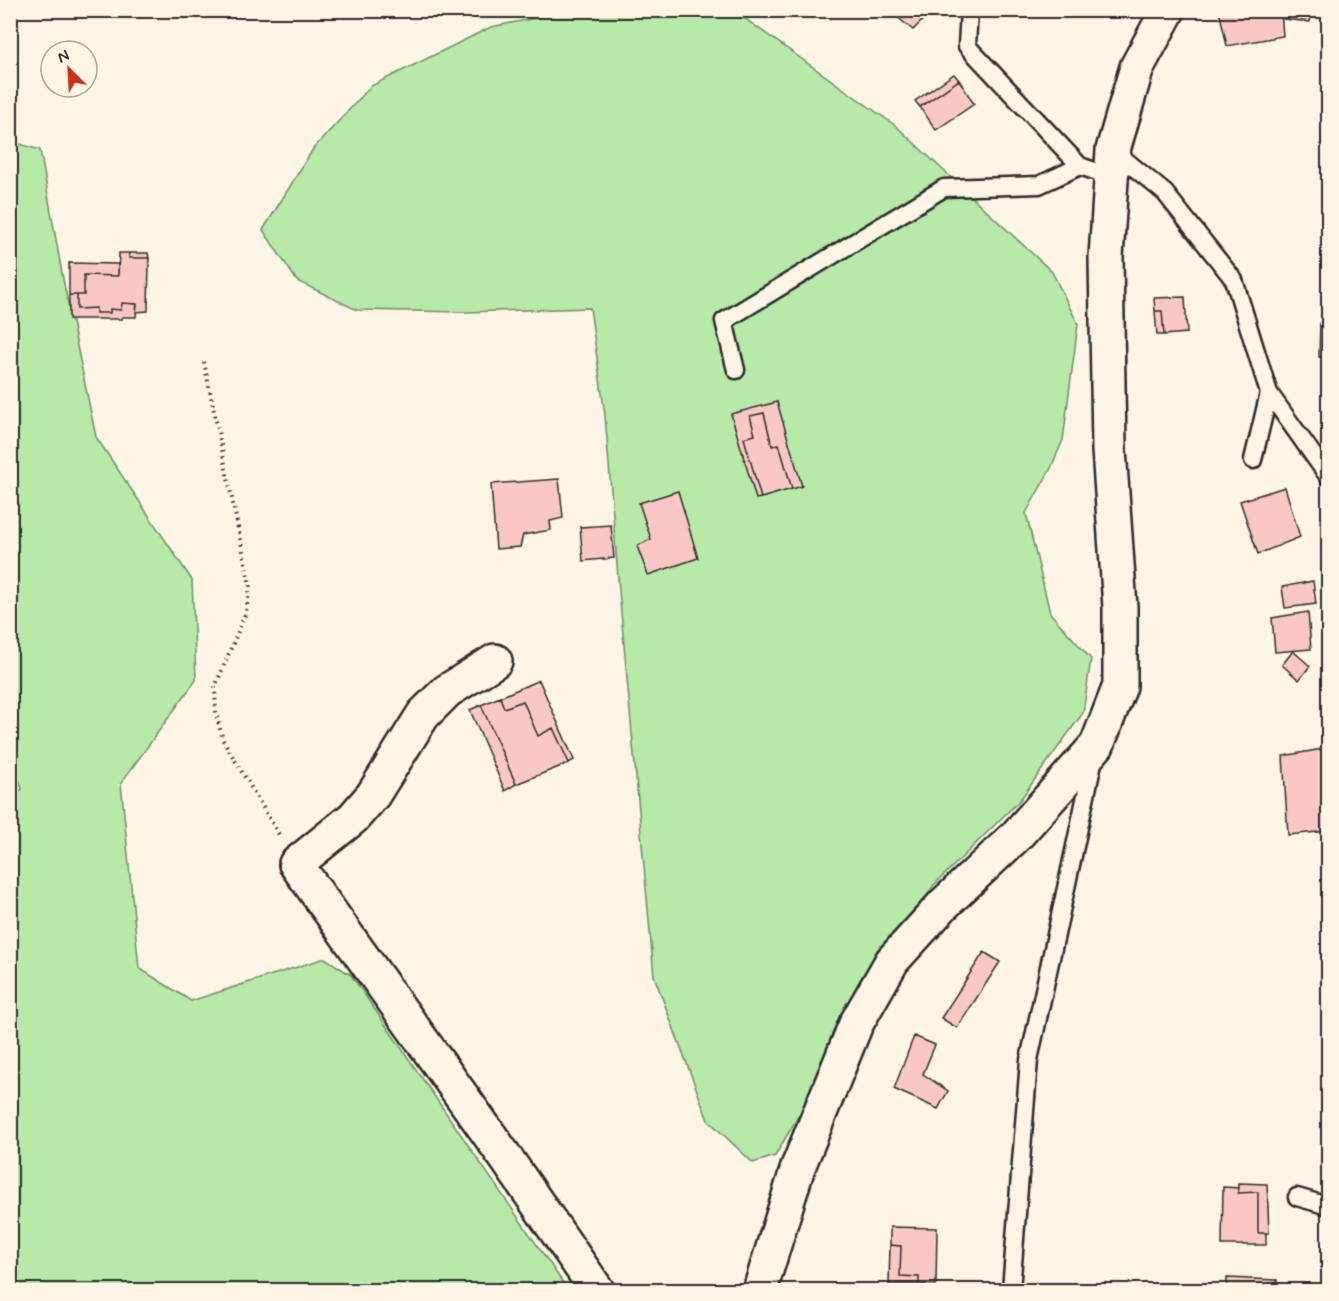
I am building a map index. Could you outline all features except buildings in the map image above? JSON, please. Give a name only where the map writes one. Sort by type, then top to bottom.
[{"type":"street","points":[[760,1290],[798,1167],[856,1024],[892,961],[943,905],[1016,836],[1097,745],[1120,686],[1120,607],[1109,450],[1106,269],[1113,164],[1137,67],[1168,10]]},
{"type":"street","points":[[495,661],[447,691],[423,715],[373,795],[353,818],[296,864],[506,1158],[597,1290]]},
{"type":"lane","points":[[969,10],[967,46],[1080,166]]},
{"type":"lane","points":[[736,370],[724,321],[944,188],[1040,185],[1080,166],[1113,164],[1165,193],[1234,280],[1269,393],[1329,476]]},
{"type":"lane","points":[[1253,460],[1269,393]]},
{"type":"lane","points":[[1011,1290],[1029,1060],[1097,745]]},
{"type":"lane","points":[[1297,1197],[1329,1206]]},
{"type":"path","points":[[204,362],[250,586],[246,612],[215,687],[216,714],[223,740],[296,864]]},
{"type":"green space","points":[[570,11],[698,11],[744,18],[896,126],[1052,272],[1078,324],[1063,440],[1050,470],[1026,513],[1050,613],[1091,659],[1083,713],[1020,800],[933,886],[775,1156],[753,1163],[708,1120],[654,976],[605,415],[590,308],[466,312],[357,310],[297,281],[263,230],[313,149],[371,86],[491,27]]},
{"type":"green space","points":[[10,141],[40,150],[63,279],[96,437],[192,580],[196,680],[121,783],[139,968],[191,1001],[325,958],[351,975],[568,1290],[11,1290],[10,800],[22,789],[10,752]]}]
